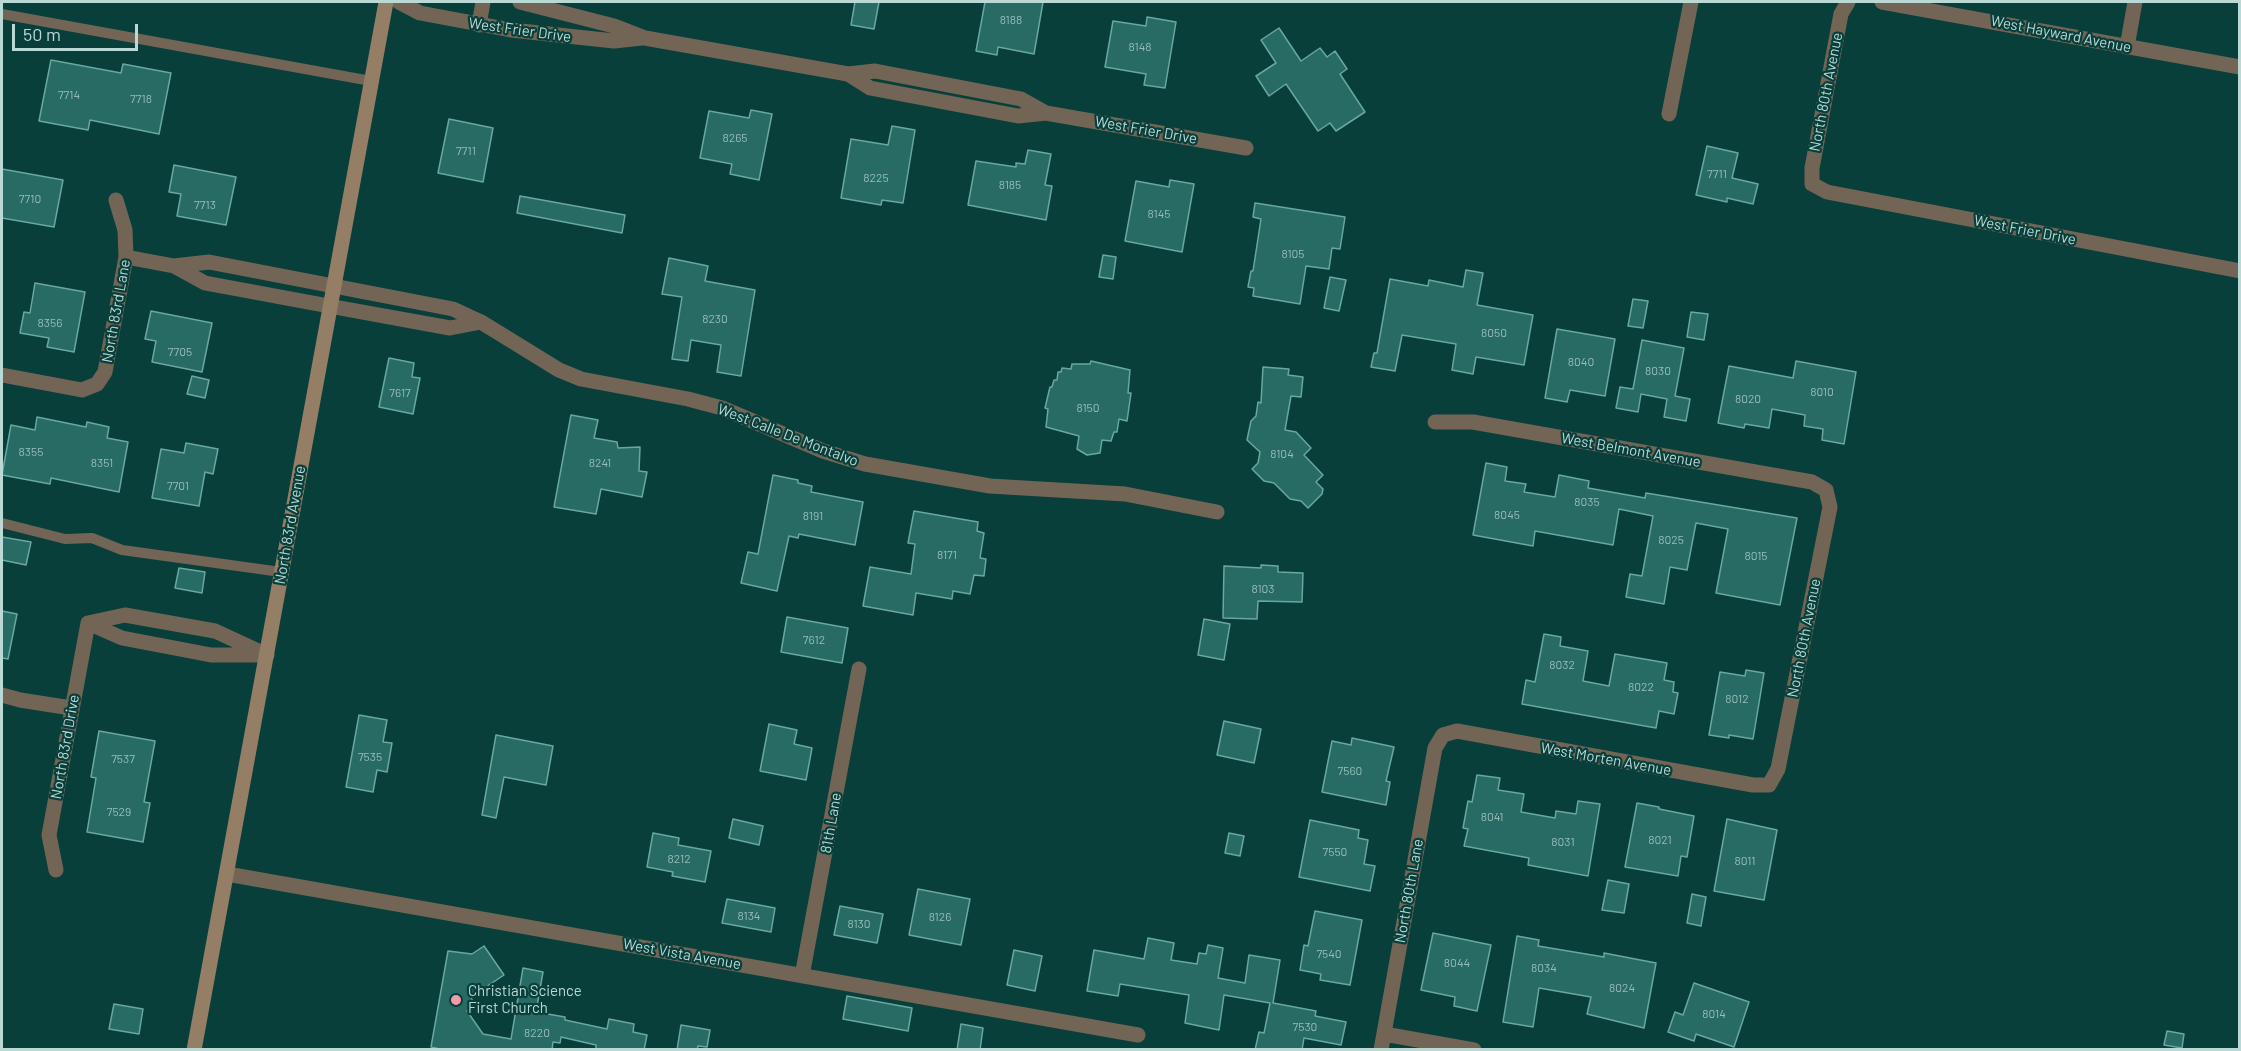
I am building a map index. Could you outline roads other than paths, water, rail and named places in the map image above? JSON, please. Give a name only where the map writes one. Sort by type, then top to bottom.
[{"type":"main road","name":"North 83rd Avenue","points":[[194,1050],[386,2]]},
{"type":"street","name":"West Frier Drive","points":[[399,2],[420,13],[511,30],[614,42],[645,38]]},
{"type":"street","points":[[479,25],[483,2]]},
{"type":"street","name":"West Frier Drive","points":[[519,2],[614,26],[645,38],[848,74],[875,71],[1021,99],[1046,113],[1246,148]]},
{"type":"street","points":[[1670,114],[1691,2]]},
{"type":"street","name":"North 80th Avenue","points":[[1812,184],[1812,168],[1841,14],[1848,2]]},
{"type":"street","name":"West Hayward Avenue","points":[[1882,2],[1928,6],[2127,47],[2240,67]]},
{"type":"street","points":[[2127,47],[2135,2]]},
{"type":"street","name":"West Frier Drive","points":[[1812,184],[1827,192],[2240,271]]},
{"type":"street","name":"North 83rd Lane","points":[[2,375],[82,390],[97,384],[105,372],[126,257],[125,230],[116,200]]},
{"type":"street","points":[[126,257],[174,266],[209,262],[333,286]]},
{"type":"street","points":[[174,266],[205,283],[422,323],[450,328],[481,322]]},
{"type":"street","points":[[233,288],[237,267]]},
{"type":"street","name":"West Calle De Montalvo","points":[[333,286],[453,309],[481,322],[559,370],[580,379],[688,399],[722,408],[822,451],[865,464],[990,486],[1125,494],[1217,512]]},
{"type":"street","points":[[422,323],[425,304]]},
{"type":"street","name":"West Belmont Avenue","points":[[1435,422],[1473,422],[1812,482],[1826,490]]},
{"type":"street","name":"North 80th Avenue","points":[[1769,785],[1778,769],[1830,507],[1826,490]]},
{"type":"street","points":[[88,623],[125,615],[144,618],[215,631],[267,655]]},
{"type":"street","points":[[140,641],[144,618]]},
{"type":"street","points":[[88,623],[122,638],[211,655],[267,655]]},
{"type":"street","name":"North 83rd Drive","points":[[56,870],[49,835],[88,623]]},
{"type":"street","name":"81th Lane","points":[[802,976],[859,669]]},
{"type":"street","points":[[2,695],[71,708]]},
{"type":"street","name":"West Morten Avenue","points":[[1443,735],[1457,731],[1753,785],[1769,785]]},
{"type":"street","name":"North 80th Lane","points":[[1381,1050],[1435,748],[1443,735]]},
{"type":"street","name":"West Vista Avenue","points":[[227,874],[1138,1035]]},
{"type":"street","points":[[1384,1034],[1474,1050]]},
{"type":"lane","points":[[2,14],[371,81]]},
{"type":"lane","points":[[2,524],[65,539],[92,538],[122,550],[281,572]]},
{"type":"place","name":"Christian Science First Church","points":[[456,1000]]}]
